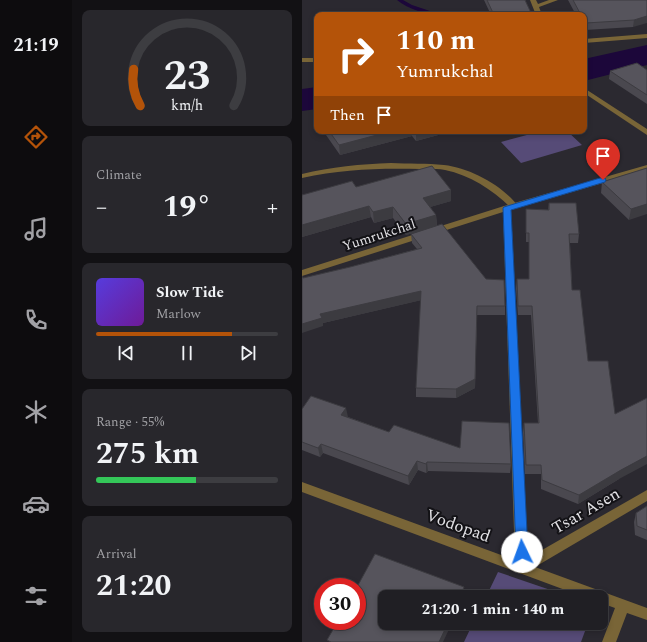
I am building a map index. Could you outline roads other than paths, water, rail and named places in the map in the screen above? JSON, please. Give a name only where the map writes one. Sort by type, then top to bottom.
[{"type":"street","points":[[535,3],[555,0]]},
{"type":"street","points":[[587,40],[622,39],[647,36]]},
{"type":"street","points":[[302,60],[314,60]]},
{"type":"street","points":[[587,92],[647,133]]},
{"type":"street","points":[[302,176],[323,171],[393,165],[447,168],[480,180],[502,193],[510,207],[522,568]]},
{"type":"street","name":"Yumrukchal","points":[[302,273],[510,207],[647,167]]},
{"type":"street","name":"Vodopad","points":[[302,487],[647,614]]},
{"type":"street","name":"Tsar Asen","points":[[522,568],[647,495]]},
{"type":"street","points":[[609,642],[623,605]]},
{"type":"waterway","points":[[399,0],[410,6],[429,12]]},
{"type":"waterway","points":[[587,69],[647,55]]},
{"type":"waterway","points":[[302,100],[314,98]]}]
